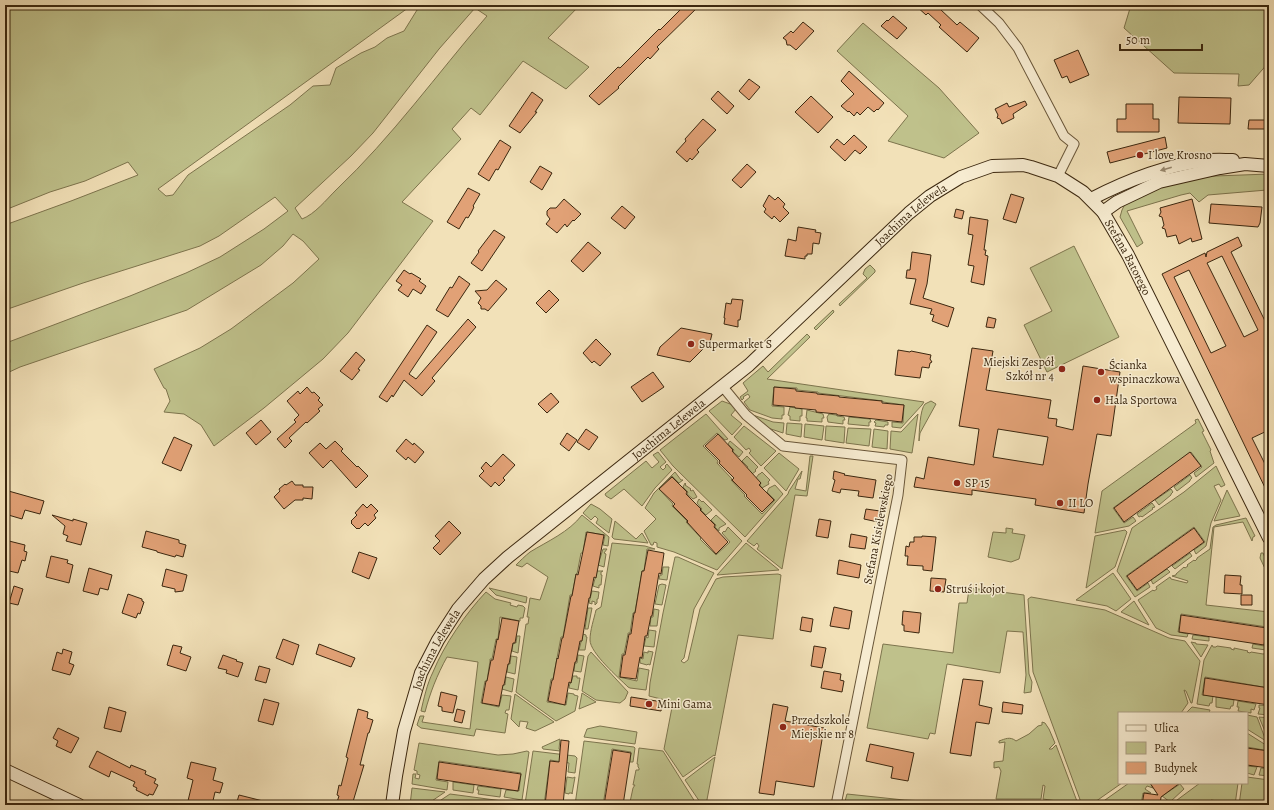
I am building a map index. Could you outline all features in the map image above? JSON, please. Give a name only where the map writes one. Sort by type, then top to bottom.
[{"type":"street","points":[[980,5],[999,23],[1018,48],[1064,136],[1074,144],[1058,176]]},
{"type":"street","points":[[1091,199],[1138,178],[1167,168],[1203,160],[1234,160],[1245,164]]},
{"type":"street","points":[[1103,212],[1117,202],[1159,182],[1220,168],[1245,164],[1269,166]]},
{"type":"street","name":"Joachima Lelewela","points":[[392,805],[404,731],[421,673],[438,640],[465,600],[484,579],[508,557],[750,365],[909,213],[930,196],[961,177],[992,166],[1023,165],[1058,176]]},
{"type":"street","name":"Stefana Batorego","points":[[1058,176],[1083,192],[1103,212],[1138,274],[1269,538]]},
{"type":"street","name":"Stefana Kisielewskiego","points":[[723,387],[746,415],[783,446],[902,460],[898,495],[836,805]]},
{"type":"street","points":[[5,770],[79,805]]},
{"type":"green space","points":[[5,5],[412,5],[158,189],[166,196],[173,195],[188,175],[290,105],[313,86],[330,85],[336,68],[361,53],[375,47],[387,38],[404,31],[417,10],[424,5],[580,5],[548,38],[589,67],[566,89],[523,61],[480,115],[471,108],[452,129],[461,139],[402,202],[433,221],[348,333],[323,359],[264,408],[214,446],[201,425],[184,414],[164,412],[170,401],[166,389],[164,388],[154,369],[200,348],[231,329],[293,283],[319,259],[303,241],[293,234],[283,246],[261,265],[187,310],[20,367],[5,374],[5,369],[9,366],[10,361],[6,343],[186,273],[220,257],[264,229],[288,211],[275,197],[219,236],[200,246],[83,283],[5,310],[5,279],[9,277],[5,273],[5,225],[138,175],[128,162],[85,181],[50,192],[5,210]],"holes":[[[475,8],[487,16],[414,105],[357,170],[320,206],[307,217],[302,219],[295,208],[351,156],[373,133],[439,49]]]},
{"type":"green space","points":[[1131,5],[1269,5],[1269,62],[1249,85],[1238,86],[1239,74],[1174,73],[1124,28]]},
{"type":"green space","points":[[863,23],[939,88],[979,133],[944,158],[888,141],[908,116],[837,51]]},
{"type":"green space","points":[[1269,174],[1269,197],[1267,190],[1208,195],[1199,202],[1190,193],[1127,211],[1143,243],[1137,247],[1120,217],[1125,204],[1147,191],[1189,179],[1215,176]]},
{"type":"green space","points":[[1074,246],[1119,337],[1047,372],[1024,325],[1052,311],[1030,268]]},
{"type":"green space","points":[[870,265],[875,272],[840,306],[839,304],[867,278],[863,274],[865,269]]},
{"type":"green space","points":[[833,310],[834,312],[816,330],[814,328]]},
{"type":"green space","points":[[807,334],[810,337],[767,379],[924,402],[901,428],[892,427],[892,422],[903,423],[904,405],[797,390],[797,388],[774,387],[772,406],[784,407],[784,415],[782,415],[782,419],[772,418],[750,410],[744,402],[750,397],[748,394],[743,397],[744,398],[742,400],[740,397],[748,391],[743,383],[763,366],[768,372]]},
{"type":"green space","points":[[722,401],[733,405],[736,409],[731,415],[742,424],[732,435],[709,411]]},
{"type":"green space","points":[[931,401],[936,404],[920,433],[919,441],[920,421],[923,407]]},
{"type":"green space","points":[[790,407],[802,409],[800,421],[790,420],[790,416],[788,415]]},
{"type":"green space","points":[[807,410],[823,414],[824,418],[822,418],[822,422],[807,421]]},
{"type":"green space","points":[[706,414],[728,439],[725,440],[717,433],[703,446],[718,461],[717,463],[732,479],[731,480],[745,495],[744,496],[762,514],[775,500],[767,492],[769,488],[775,485],[783,494],[745,537],[673,466],[660,450]]},
{"type":"green space","points":[[750,414],[773,422],[784,423],[783,433],[765,427]]},
{"type":"green space","points":[[829,414],[844,417],[845,420],[843,420],[843,424],[828,422],[827,417]]},
{"type":"green space","points":[[918,414],[912,453],[890,449],[891,431],[901,432]]},
{"type":"green space","points":[[849,417],[870,419],[871,422],[869,422],[869,426],[848,424]]},
{"type":"green space","points":[[1198,419],[1204,431],[1202,432],[1211,450],[1214,463],[1196,477],[1194,473],[1202,467],[1191,452],[1113,508],[1124,523],[1133,517],[1136,521],[1129,526],[1095,533],[1102,491],[1196,423],[1195,420]]},
{"type":"green space","points":[[876,420],[888,422],[888,425],[885,425],[884,427],[875,426],[876,423],[874,422]]},
{"type":"green space","points":[[787,423],[802,424],[801,437],[786,434]]},
{"type":"green space","points":[[805,424],[824,426],[822,440],[804,437]]},
{"type":"green space","points":[[744,426],[776,451],[761,466],[749,453],[751,451],[749,448],[746,450],[734,437]]},
{"type":"green space","points":[[826,426],[845,427],[844,443],[825,440]]},
{"type":"green space","points":[[848,428],[871,429],[869,446],[846,443]]},
{"type":"green space","points":[[874,429],[888,431],[887,449],[872,447]]},
{"type":"green space","points":[[730,441],[743,452],[739,457],[733,452],[734,450],[728,444]]},
{"type":"green space","points":[[658,452],[666,462],[660,467],[663,470],[667,464],[672,470],[655,488],[642,506],[624,489],[611,499],[606,496],[605,494],[646,461],[652,468],[659,462],[653,455]]},
{"type":"green space","points":[[779,453],[799,469],[786,491],[764,468]]},
{"type":"green space","points":[[747,456],[758,467],[752,474],[742,461]]},
{"type":"green space","points":[[810,456],[813,456],[807,496],[795,495],[782,569],[757,549],[759,546],[757,543],[754,546],[747,541],[788,494],[802,471],[795,489],[806,491]]},
{"type":"green space","points":[[1216,466],[1225,485],[1221,487],[1219,484],[1214,486],[1221,500],[1211,523],[1206,546],[1196,554],[1194,550],[1205,542],[1194,527],[1126,576],[1137,591],[1148,583],[1150,587],[1135,597],[1117,571],[1132,528],[1184,492]]},
{"type":"green space","points":[[675,472],[681,480],[683,480],[679,483],[672,476],[659,489],[701,538],[700,539],[716,555],[730,542],[722,533],[724,531],[725,532],[728,527],[742,541],[717,570],[674,552],[657,547],[657,543],[654,542],[653,545],[651,545],[644,531],[656,519],[645,508],[654,493]]},
{"type":"green space","points":[[762,472],[770,480],[768,482],[769,484],[762,488],[760,485],[761,483],[756,478]]},
{"type":"green space","points":[[1190,475],[1192,478],[1190,481],[1177,491],[1174,487]]},
{"type":"green space","points":[[685,483],[691,491],[693,490],[697,497],[693,499],[687,494],[688,492],[683,487]]},
{"type":"green space","points":[[1171,489],[1173,492],[1171,495],[1159,505],[1155,500]]},
{"type":"green space","points":[[1227,490],[1240,516],[1214,521]]},
{"type":"green space","points":[[699,499],[712,510],[706,515],[697,503]]},
{"type":"green space","points":[[1152,503],[1155,507],[1142,517],[1139,517],[1137,514]]},
{"type":"green space","points":[[591,504],[612,519],[609,533],[596,523],[598,519],[595,516],[591,520],[583,513]]},
{"type":"green space","points":[[582,515],[609,537],[608,546],[603,545],[605,535],[586,532],[583,553],[581,553],[572,595],[570,595],[563,637],[561,637],[547,702],[566,705],[568,693],[578,696],[575,711],[556,721],[516,692],[526,624],[528,624],[529,617],[527,617],[530,598],[540,600],[548,577],[527,563],[522,567],[516,565],[530,552],[565,531]]},
{"type":"green space","points":[[716,515],[726,524],[719,528],[719,531],[711,520]]},
{"type":"green space","points":[[1246,518],[1255,536],[1253,537],[1252,541],[1243,522],[1214,527],[1206,605],[1269,612],[1269,640],[1266,639],[1266,650],[1252,648],[1253,644],[1264,646],[1267,627],[1181,614],[1178,632],[1188,634],[1187,637],[1171,635],[1156,628],[1138,600],[1157,589],[1156,587],[1170,577],[1171,579],[1187,583],[1188,581],[1172,576],[1176,575],[1184,567],[1185,568],[1188,566],[1187,565],[1194,560],[1195,561],[1210,549],[1213,527]]},
{"type":"green space","points":[[615,521],[636,539],[642,533],[648,543],[614,539],[612,537]]},
{"type":"green space","points":[[1006,528],[1013,529],[1012,533],[1025,535],[1019,559],[1011,562],[988,557],[993,532],[1006,533]]},
{"type":"green space","points":[[1125,530],[1127,532],[1115,567],[1086,588],[1095,536]]},
{"type":"green space","points":[[612,543],[645,546],[655,549],[647,549],[644,571],[642,571],[630,633],[628,633],[624,654],[622,654],[619,677],[637,681],[639,668],[649,670],[646,690],[628,687],[612,672],[591,645],[591,628],[596,610],[601,607]]},
{"type":"green space","points":[[746,543],[779,570],[717,575]]},
{"type":"green space","points":[[603,549],[607,549],[604,553],[606,554],[604,567],[598,565]]},
{"type":"green space","points":[[1190,553],[1192,556],[1175,569],[1172,566]]},
{"type":"green space","points":[[1261,553],[1263,553],[1269,566],[1269,577],[1260,558]]},
{"type":"green space","points":[[675,557],[714,573],[694,609],[684,658],[681,661],[684,663],[688,660],[700,609],[716,579],[723,577],[781,575],[773,639],[738,635],[715,756],[714,755],[683,777],[664,749],[673,702],[649,696],[663,613]]},
{"type":"green space","points":[[663,567],[669,567],[667,580],[659,579],[660,575],[662,575]]},
{"type":"green space","points":[[1167,569],[1170,572],[1153,584],[1151,580]]},
{"type":"green space","points":[[597,571],[603,571],[601,572],[601,585],[599,585],[599,588],[593,586]]},
{"type":"green space","points":[[1113,573],[1131,599],[1116,611],[1107,606],[1076,600]]},
{"type":"green space","points":[[659,585],[666,585],[662,605],[655,604]]},
{"type":"green space","points":[[489,588],[527,597],[526,603],[496,595]]},
{"type":"green space","points":[[971,588],[1024,595],[1029,674],[1032,682],[1031,692],[1024,693],[1026,675],[1023,632],[1007,631],[1000,673],[947,664],[935,734],[930,733],[928,739],[867,728],[883,644],[953,653],[959,603],[967,603],[969,589]]},
{"type":"green space","points":[[592,591],[599,592],[597,603],[595,605],[595,602],[592,601],[592,604],[589,603]]},
{"type":"green space","points":[[486,592],[495,599],[511,603],[510,605],[517,607],[518,605],[523,606],[525,608],[523,618],[520,618],[520,621],[500,617],[498,639],[496,639],[492,659],[490,659],[487,681],[485,681],[481,703],[499,707],[502,695],[511,696],[509,710],[506,710],[505,713],[508,714],[505,733],[476,729],[474,736],[421,728],[417,725],[420,716],[424,716],[422,722],[470,729],[478,662],[447,657],[434,684],[425,712],[421,711],[429,681],[449,640],[463,619]]},
{"type":"green space","points":[[1031,597],[1105,610],[1169,638],[1185,641],[1200,661],[1192,703],[1184,690],[1188,703],[1182,712],[1118,712],[1118,784],[1121,784],[1092,804],[1082,805],[1033,672],[1028,599]]},
{"type":"green space","points":[[1134,601],[1149,625],[1121,612]]},
{"type":"green space","points":[[588,608],[592,608],[588,629],[585,629]]},
{"type":"green space","points":[[654,609],[659,610],[657,626],[650,626],[651,617],[653,617]]},
{"type":"green space","points":[[649,630],[656,631],[654,647],[644,646],[646,637],[648,638]]},
{"type":"green space","points":[[583,634],[587,637],[585,650],[579,650]]},
{"type":"green space","points":[[1193,635],[1209,637],[1209,641],[1192,639]]},
{"type":"green space","points":[[517,636],[520,636],[518,653],[512,651],[513,643],[516,643]]},
{"type":"green space","points":[[1191,642],[1208,645],[1201,657]]},
{"type":"green space","points":[[1212,645],[1213,647],[1217,646],[1231,648],[1234,650],[1234,648],[1248,651],[1247,652],[1250,653],[1269,653],[1269,688],[1205,677],[1202,695],[1213,696],[1212,703],[1210,703],[1209,706],[1197,704],[1204,660]]},
{"type":"green space","points":[[648,651],[653,652],[650,665],[640,663],[640,658],[643,659],[644,652],[648,653]]},
{"type":"green space","points":[[591,652],[628,692],[625,699],[620,703],[596,700],[582,691],[588,656]]},
{"type":"green space","points":[[578,655],[584,656],[581,672],[574,671]]},
{"type":"green space","points":[[511,656],[517,657],[515,674],[507,672]]},
{"type":"green space","points":[[573,676],[580,678],[578,690],[569,688]]},
{"type":"green space","points":[[506,677],[514,679],[512,692],[502,689],[503,685],[505,685]]},
{"type":"green space","points":[[582,693],[596,702],[579,709]]},
{"type":"green space","points":[[515,694],[554,722],[535,731],[526,728],[528,722],[520,721],[519,727],[511,719]]},
{"type":"green space","points":[[1216,697],[1234,700],[1233,706],[1231,706],[1230,709],[1216,707]]},
{"type":"green space","points":[[1238,701],[1256,704],[1254,710],[1251,709],[1251,713],[1238,711],[1239,707],[1237,707]]},
{"type":"green space","points":[[1259,705],[1269,706],[1269,715],[1258,714],[1260,708]]},
{"type":"green space","points":[[1192,707],[1210,710],[1209,712],[1187,712]]},
{"type":"green space","points":[[1248,715],[1257,717],[1266,741],[1248,730]]},
{"type":"green space","points":[[1259,717],[1269,718],[1269,741]]},
{"type":"green space","points":[[1042,722],[1045,723],[1049,729],[1055,743],[1049,749],[1052,749],[1056,745],[1078,804],[1043,799],[1045,786],[1043,785],[1041,799],[996,799],[1001,771],[999,767],[994,768],[994,762],[1003,761],[1005,742],[999,743],[999,741],[1010,738],[1016,741],[1029,734],[1038,726],[1042,725]]},
{"type":"green space","points":[[600,726],[637,732],[635,744],[584,737],[587,729]]},
{"type":"green space","points":[[1248,734],[1269,747],[1269,751],[1248,747]]},
{"type":"green space","points":[[560,739],[560,751],[543,749],[542,747]]},
{"type":"green space","points":[[584,741],[635,748],[633,762],[630,762],[631,752],[612,749],[603,805],[575,805]]},
{"type":"green space","points":[[419,743],[498,755],[529,752],[522,800],[504,797],[506,790],[519,791],[521,773],[439,761],[436,780],[448,782],[447,790],[412,784],[413,774],[416,774],[415,778],[419,779],[420,775],[414,770]]},
{"type":"green space","points":[[639,748],[663,751],[697,805],[634,805],[634,802],[630,802],[635,785],[633,785],[636,770],[639,770],[637,764]]},
{"type":"green space","points":[[533,751],[575,756],[577,758],[575,773],[568,772],[569,763],[550,760],[544,805],[437,805],[438,802],[450,794],[525,804]]},
{"type":"green space","points":[[715,757],[706,805],[702,805],[685,780]]},
{"type":"green space","points":[[1248,766],[1257,767],[1254,775],[1248,773]]},
{"type":"green space","points":[[1269,766],[1269,776],[1259,775],[1261,768],[1268,769]]},
{"type":"green space","points":[[567,777],[575,777],[572,794],[565,793]]},
{"type":"green space","points":[[1248,777],[1269,780],[1268,805],[1239,805],[1242,784],[1248,784]]},
{"type":"green space","points":[[453,782],[474,785],[473,793],[453,790]]},
{"type":"green space","points":[[1128,784],[1151,784],[1153,788],[1147,786],[1145,789],[1151,793],[1143,793],[1141,805],[1098,805]]},
{"type":"green space","points":[[1180,784],[1184,789],[1170,802],[1162,796]]},
{"type":"green space","points":[[1199,784],[1238,784],[1235,805],[1229,805],[1229,803],[1211,800],[1210,805],[1172,805]]},
{"type":"green space","points":[[478,786],[501,789],[500,797],[478,794]]},
{"type":"green space","points":[[412,788],[445,792],[426,805],[410,805]]},
{"type":"green space","points":[[847,794],[904,800],[993,804],[1032,802],[1032,805],[844,805]]},
{"type":"building","points":[[685,5],[700,5],[657,47],[659,49],[650,59],[648,57],[618,87],[619,88],[599,105],[589,96],[618,67],[620,68]]},
{"type":"building","points":[[915,5],[944,5],[940,9],[957,25],[960,22],[979,38],[967,52],[939,27],[941,25],[928,13],[926,15]]},
{"type":"building","points":[[893,16],[907,28],[897,39],[881,26]]},
{"type":"building","points":[[803,22],[814,31],[796,50],[790,45],[787,45],[786,40],[783,38],[791,31],[793,33]]},
{"type":"building","points":[[1078,50],[1089,75],[1070,83],[1067,76],[1062,78],[1054,60]]},
{"type":"building","points":[[849,71],[884,103],[878,110],[877,109],[874,112],[868,107],[860,115],[857,112],[854,116],[841,106],[854,94],[841,81]]},
{"type":"building","points":[[749,79],[760,87],[749,100],[739,91]]},
{"type":"building","points":[[718,91],[734,106],[727,114],[711,99]]},
{"type":"building","points":[[532,92],[543,100],[535,112],[537,112],[520,133],[509,126]]},
{"type":"building","points":[[811,96],[833,117],[818,133],[795,112]]},
{"type":"building","points":[[1179,97],[1231,98],[1230,124],[1178,123]]},
{"type":"building","points":[[1025,101],[1027,105],[1013,114],[1014,118],[1002,124],[1000,119],[997,118],[998,115],[995,109],[1007,103],[1009,107]]},
{"type":"building","points":[[1126,104],[1153,104],[1153,119],[1159,119],[1159,132],[1117,132],[1117,119],[1126,119]]},
{"type":"building","points":[[703,119],[716,130],[697,150],[699,152],[692,160],[690,158],[687,162],[676,152],[686,141],[685,139]]},
{"type":"building","points":[[1249,120],[1269,120],[1269,129],[1248,129]]},
{"type":"building","points":[[854,135],[867,147],[860,154],[855,150],[845,161],[830,147],[837,139],[844,145]]},
{"type":"building","points":[[1165,137],[1167,148],[1110,163],[1107,152]]},
{"type":"building","points":[[500,140],[511,147],[498,170],[496,169],[489,181],[478,174]]},
{"type":"building","points":[[747,164],[756,172],[741,188],[732,180]]},
{"type":"building","points":[[540,166],[552,173],[542,190],[530,182]]},
{"type":"building","points":[[468,188],[480,194],[468,218],[466,217],[459,229],[447,222]]},
{"type":"building","points":[[1011,194],[1024,198],[1016,223],[1003,219]]},
{"type":"building","points":[[769,195],[775,200],[778,197],[785,204],[783,207],[789,213],[780,222],[774,216],[772,219],[764,212],[766,209],[763,206]]},
{"type":"building","points":[[564,199],[581,214],[567,227],[565,224],[557,233],[546,224],[550,219],[547,215],[547,211],[550,208],[556,208]]},
{"type":"building","points":[[1192,199],[1202,239],[1192,242],[1191,238],[1179,244],[1176,235],[1167,237],[1165,229],[1162,228],[1164,225],[1162,217],[1159,216],[1161,212],[1160,208]]},
{"type":"building","points":[[1211,204],[1262,207],[1260,223],[1258,227],[1209,223]]},
{"type":"building","points":[[622,206],[635,217],[625,229],[611,218]]},
{"type":"building","points":[[956,209],[964,211],[962,219],[954,217]]},
{"type":"building","points":[[970,217],[988,220],[984,250],[986,250],[985,255],[988,256],[984,285],[971,282],[974,266],[968,265],[973,235],[968,234]]},
{"type":"building","points":[[798,227],[816,230],[815,232],[821,233],[819,244],[813,243],[812,254],[807,254],[805,259],[785,256],[788,239],[796,241]]},
{"type":"building","points":[[494,230],[505,237],[482,271],[471,263]]},
{"type":"building","points":[[1238,237],[1242,246],[1231,252],[1269,329],[1269,430],[1252,438],[1269,472],[1269,496],[1162,274],[1205,253],[1206,257],[1207,252]],"holes":[[[1222,256],[1258,330],[1244,337],[1207,263]],[[1189,270],[1226,346],[1211,353],[1174,277]]]},
{"type":"building","points":[[588,242],[601,253],[583,272],[571,261]]},
{"type":"building","points":[[912,252],[931,255],[927,284],[923,298],[954,308],[948,327],[932,321],[934,315],[930,314],[932,309],[910,304],[916,279],[906,278],[907,270],[910,270]]},
{"type":"building","points":[[404,270],[421,279],[419,281],[426,286],[421,294],[413,289],[408,297],[398,290],[402,285],[396,281]]},
{"type":"building","points":[[459,276],[470,284],[448,317],[436,310],[450,287],[452,288]]},
{"type":"building","points":[[496,280],[507,289],[488,311],[481,309],[481,306],[478,303],[481,298],[475,291],[487,290]]},
{"type":"building","points":[[549,290],[559,300],[546,313],[536,303]]},
{"type":"building","points":[[732,299],[743,300],[740,320],[738,320],[738,327],[724,324],[726,303],[731,304]]},
{"type":"building","points":[[988,317],[996,319],[994,328],[986,327]]},
{"type":"building","points":[[468,319],[476,327],[432,378],[435,381],[422,396],[404,380],[393,397],[392,395],[387,402],[379,397],[427,325],[437,332],[409,374],[416,379]]},
{"type":"building","points":[[681,328],[712,334],[710,342],[690,362],[657,355],[660,347]]},
{"type":"building","points":[[596,339],[611,354],[600,366],[594,361],[592,363],[583,353]]},
{"type":"building","points":[[972,348],[993,351],[986,390],[1051,400],[1048,418],[1057,419],[1056,426],[1073,430],[1083,366],[1120,372],[1111,436],[1097,434],[1084,513],[1035,505],[1036,499],[972,490],[972,495],[914,487],[916,477],[924,479],[928,457],[974,465],[979,429],[959,426]],"holes":[[[998,429],[1048,437],[1043,465],[993,457]]]},
{"type":"building","points":[[898,350],[931,355],[930,359],[932,362],[930,363],[929,368],[922,367],[920,378],[895,375]]},
{"type":"building","points":[[356,352],[365,360],[358,369],[360,370],[352,380],[340,371]]},
{"type":"building","points":[[653,372],[664,387],[642,402],[631,387]]},
{"type":"building","points":[[307,387],[312,393],[314,392],[320,398],[318,400],[323,405],[318,409],[320,411],[289,438],[292,441],[285,448],[277,439],[296,422],[294,420],[299,415],[287,401],[298,391],[300,394]]},
{"type":"building","points":[[774,387],[904,405],[902,422],[837,415],[816,412],[816,410],[773,405]]},
{"type":"building","points":[[551,393],[559,402],[547,413],[538,404]]},
{"type":"building","points":[[261,420],[271,432],[256,445],[246,433]]},
{"type":"building","points":[[586,429],[598,437],[589,450],[577,442]]},
{"type":"building","points":[[567,433],[577,440],[569,451],[560,444]]},
{"type":"building","points":[[718,434],[761,483],[759,485],[774,500],[762,512],[732,480],[734,478],[705,446]]},
{"type":"building","points":[[174,437],[192,445],[181,471],[162,463]]},
{"type":"building","points":[[406,439],[413,445],[414,443],[424,452],[415,463],[408,457],[406,460],[396,451]]},
{"type":"building","points":[[335,441],[343,449],[341,451],[368,476],[356,488],[331,460],[323,468],[309,453],[320,443],[326,449]]},
{"type":"building","points":[[1190,452],[1201,466],[1124,522],[1114,508]]},
{"type":"building","points":[[503,454],[515,465],[503,478],[505,480],[499,486],[495,482],[491,487],[479,476],[484,471],[481,468],[486,462],[491,467]]},
{"type":"building","points":[[834,471],[845,474],[844,475],[876,480],[873,498],[858,496],[859,491],[841,489],[840,493],[832,491],[835,480],[833,479]]},
{"type":"building","points":[[672,477],[687,492],[686,494],[715,525],[714,527],[728,542],[716,554],[673,506],[675,504],[659,489]]},
{"type":"building","points":[[292,481],[295,485],[313,487],[312,499],[303,498],[303,500],[295,500],[284,509],[274,497],[280,491],[279,489]]},
{"type":"building","points":[[5,490],[44,501],[40,514],[25,510],[22,519],[5,514]]},
{"type":"building","points":[[363,504],[367,508],[371,504],[378,511],[374,515],[376,518],[368,526],[365,523],[357,529],[351,521],[357,515],[355,513]]},
{"type":"building","points":[[866,509],[880,511],[878,522],[864,519]]},
{"type":"building","points":[[52,515],[87,523],[81,545],[66,541],[68,536],[63,534],[65,526]]},
{"type":"building","points":[[819,519],[831,521],[828,538],[816,536]]},
{"type":"building","points":[[449,521],[461,533],[440,555],[433,548],[440,541],[435,536]]},
{"type":"building","points":[[1194,528],[1204,542],[1137,590],[1127,576]]},
{"type":"building","points":[[146,531],[179,540],[179,543],[186,545],[183,557],[176,555],[175,557],[142,547]]},
{"type":"building","points":[[587,532],[604,535],[596,578],[594,577],[589,598],[582,641],[580,641],[571,683],[569,682],[565,705],[548,701],[576,574],[578,575]]},
{"type":"building","points":[[851,534],[867,537],[865,549],[849,547]]},
{"type":"building","points":[[914,537],[936,537],[932,571],[923,570],[923,566],[907,565],[908,556],[905,556],[906,546],[909,547],[910,542],[914,542]]},
{"type":"building","points":[[5,540],[25,545],[24,551],[27,552],[25,561],[22,560],[18,573],[5,570]]},
{"type":"building","points":[[648,550],[664,553],[652,616],[647,636],[645,636],[642,658],[640,657],[636,679],[620,677],[623,655],[625,655],[629,634],[631,634],[642,571],[644,571]]},
{"type":"building","points":[[359,552],[377,558],[369,579],[352,572]]},
{"type":"building","points":[[51,556],[68,560],[67,563],[73,565],[69,583],[46,577]]},
{"type":"building","points":[[839,560],[861,565],[859,578],[837,574]]},
{"type":"building","points":[[89,568],[112,575],[108,590],[100,588],[98,595],[83,591]]},
{"type":"building","points":[[166,569],[187,575],[183,591],[175,592],[175,589],[162,586]]},
{"type":"building","points":[[1225,575],[1241,576],[1240,585],[1242,585],[1242,594],[1224,593]]},
{"type":"building","points":[[931,578],[946,579],[944,592],[930,591]]},
{"type":"building","points":[[14,586],[23,589],[18,605],[9,603]]},
{"type":"building","points":[[128,594],[142,599],[144,602],[140,614],[138,613],[136,618],[122,613]]},
{"type":"building","points":[[1241,595],[1252,595],[1252,605],[1241,605]]},
{"type":"building","points":[[834,607],[852,611],[849,629],[830,626]]},
{"type":"building","points":[[903,611],[921,613],[919,633],[904,631],[904,625],[902,625]]},
{"type":"building","points":[[1181,615],[1267,628],[1264,645],[1179,632]]},
{"type":"building","points":[[802,617],[813,619],[811,632],[800,630]]},
{"type":"building","points":[[502,618],[519,621],[499,706],[482,703]]},
{"type":"building","points":[[283,639],[299,645],[293,665],[276,658]]},
{"type":"building","points":[[319,644],[355,658],[351,667],[316,654]]},
{"type":"building","points":[[173,645],[182,647],[180,653],[191,657],[186,671],[167,665]]},
{"type":"building","points":[[814,646],[826,648],[822,668],[811,666]]},
{"type":"building","points":[[63,649],[72,652],[69,663],[74,665],[70,675],[52,670],[57,652],[62,654]]},
{"type":"building","points":[[223,655],[243,663],[238,677],[226,673],[227,670],[218,668]]},
{"type":"building","points":[[259,666],[270,669],[266,683],[255,680]]},
{"type":"building","points":[[824,671],[841,674],[840,680],[844,681],[842,692],[821,688]]},
{"type":"building","points":[[1205,678],[1269,688],[1269,705],[1203,695]]},
{"type":"building","points":[[963,679],[983,681],[979,705],[992,708],[989,724],[976,722],[971,756],[950,753]]},
{"type":"building","points":[[441,692],[457,696],[453,713],[442,711],[442,707],[438,706]]},
{"type":"building","points":[[631,697],[663,702],[661,711],[630,706]]},
{"type":"building","points":[[264,699],[279,703],[273,725],[258,721]]},
{"type":"building","points":[[1003,702],[1023,705],[1022,714],[1002,712]]},
{"type":"building","points":[[773,704],[788,707],[785,721],[824,728],[814,787],[776,781],[774,795],[759,793]]},
{"type":"building","points":[[109,707],[126,712],[121,732],[104,728]]},
{"type":"building","points":[[358,709],[368,712],[367,718],[373,720],[360,765],[364,765],[352,805],[336,805],[339,796],[337,795],[339,785],[341,786],[348,758],[346,757]]},
{"type":"building","points":[[457,709],[465,711],[462,723],[454,721]]},
{"type":"building","points":[[58,728],[79,738],[71,753],[56,746],[58,741],[53,738]]},
{"type":"building","points":[[561,740],[569,741],[563,805],[545,805],[550,761],[559,762]]},
{"type":"building","points":[[870,744],[914,753],[908,781],[891,778],[893,767],[866,761]]},
{"type":"building","points":[[1248,748],[1269,751],[1268,768],[1248,765]]},
{"type":"building","points":[[613,750],[631,753],[623,805],[604,805]]},
{"type":"building","points":[[97,751],[130,768],[131,765],[146,771],[145,774],[156,779],[154,783],[158,785],[153,795],[149,794],[148,796],[136,790],[137,788],[133,786],[135,782],[111,771],[109,777],[89,767]]},
{"type":"building","points":[[191,762],[216,768],[213,780],[223,783],[220,793],[215,792],[212,805],[187,805],[193,780],[187,778]]},
{"type":"building","points":[[439,762],[521,774],[518,791],[437,779]]},
{"type":"building","points":[[1151,784],[1179,784],[1161,797],[1160,805],[1142,805],[1144,793],[1158,795]]},
{"type":"building","points":[[239,795],[267,802],[267,805],[236,805]]},
{"type":"place","name":"I love Krosno","points":[[1140,155]]},
{"type":"place","name":"Supermarket S","points":[[691,344]]},
{"type":"place","name":"Miejski Zespół Szkół nr 4","points":[[1062,369]]},
{"type":"place","name":"Ścianka wspinaczkowa","points":[[1101,372]]},
{"type":"place","name":"Hala Sportowa","points":[[1097,400]]},
{"type":"place","name":"SP 15","points":[[957,483]]},
{"type":"place","name":"II LO","points":[[1060,503]]},
{"type":"place","name":"Struś i kojot","points":[[938,589]]},
{"type":"place","name":"Mini Gama","points":[[649,704]]},
{"type":"place","name":"Przedszkole Miejskie nr 8","points":[[783,727]]}]
